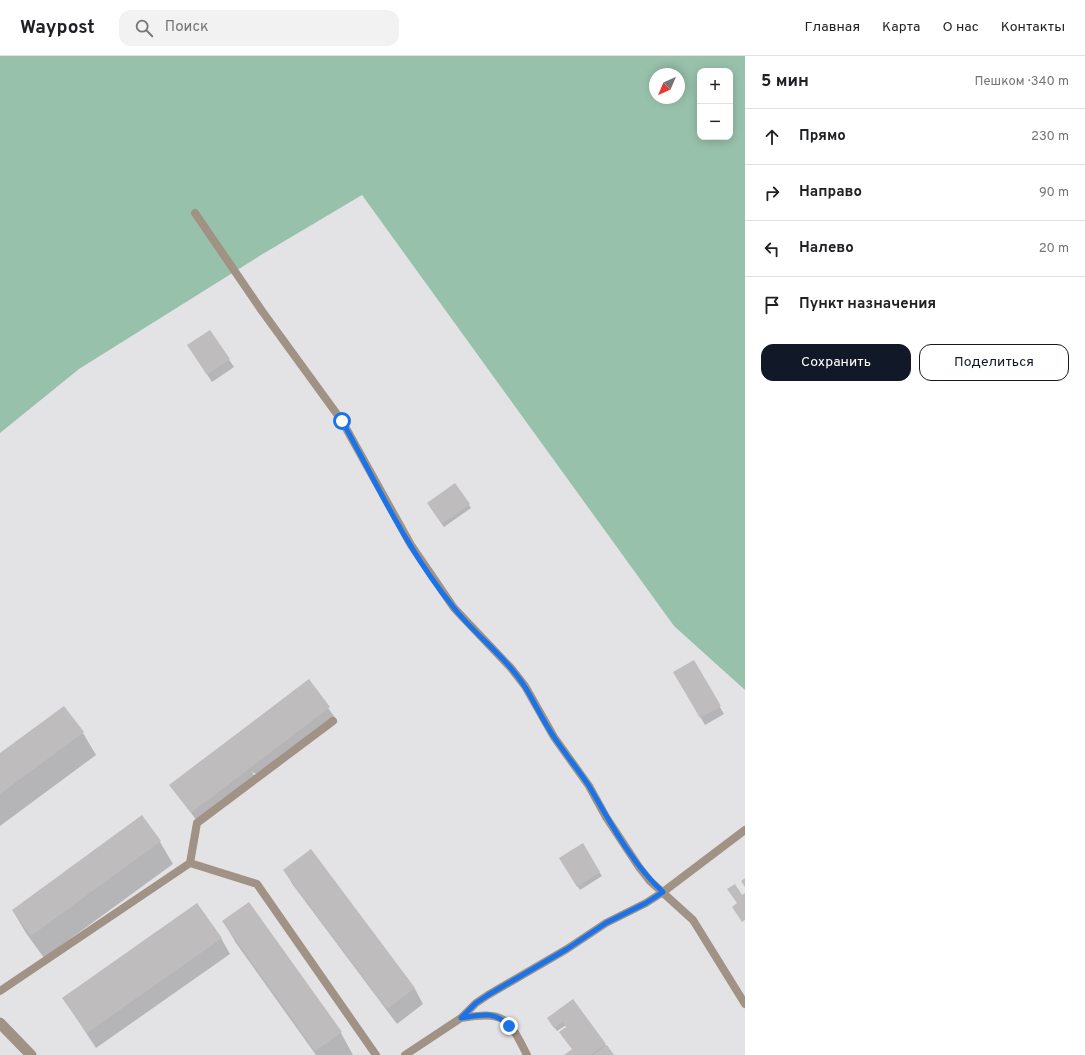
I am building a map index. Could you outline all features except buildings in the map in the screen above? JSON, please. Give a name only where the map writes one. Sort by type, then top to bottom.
[{"type":"street","points":[[0,1023],[31,1055]]},
{"type":"lane","points":[[195,214],[262,311],[342,421],[389,507],[454,608],[511,668],[525,686],[554,737],[589,786],[606,817],[639,867],[693,920],[745,1004]]},
{"type":"lane","points":[[0,991],[190,863],[197,823],[333,721]]},
{"type":"lane","points":[[405,1055],[461,1018],[476,1003],[488,995],[567,949],[606,923],[646,903],[663,892],[745,830]]},
{"type":"lane","points":[[190,863],[257,884],[376,1055]]},
{"type":"lane","points":[[461,1018],[490,1015],[501,1017],[520,1040],[528,1055]]},
{"type":"green space","points":[[0,56],[745,56],[745,690],[674,626],[362,195],[261,255],[79,369],[0,433]]},
{"type":"route","points":[[342,421],[411,545],[436,582],[454,608],[511,668],[525,686],[554,737],[589,786],[606,817],[639,867],[663,892],[646,903],[606,923],[567,949],[488,995],[476,1003],[461,1018],[490,1015],[501,1017],[509,1026]]}]
